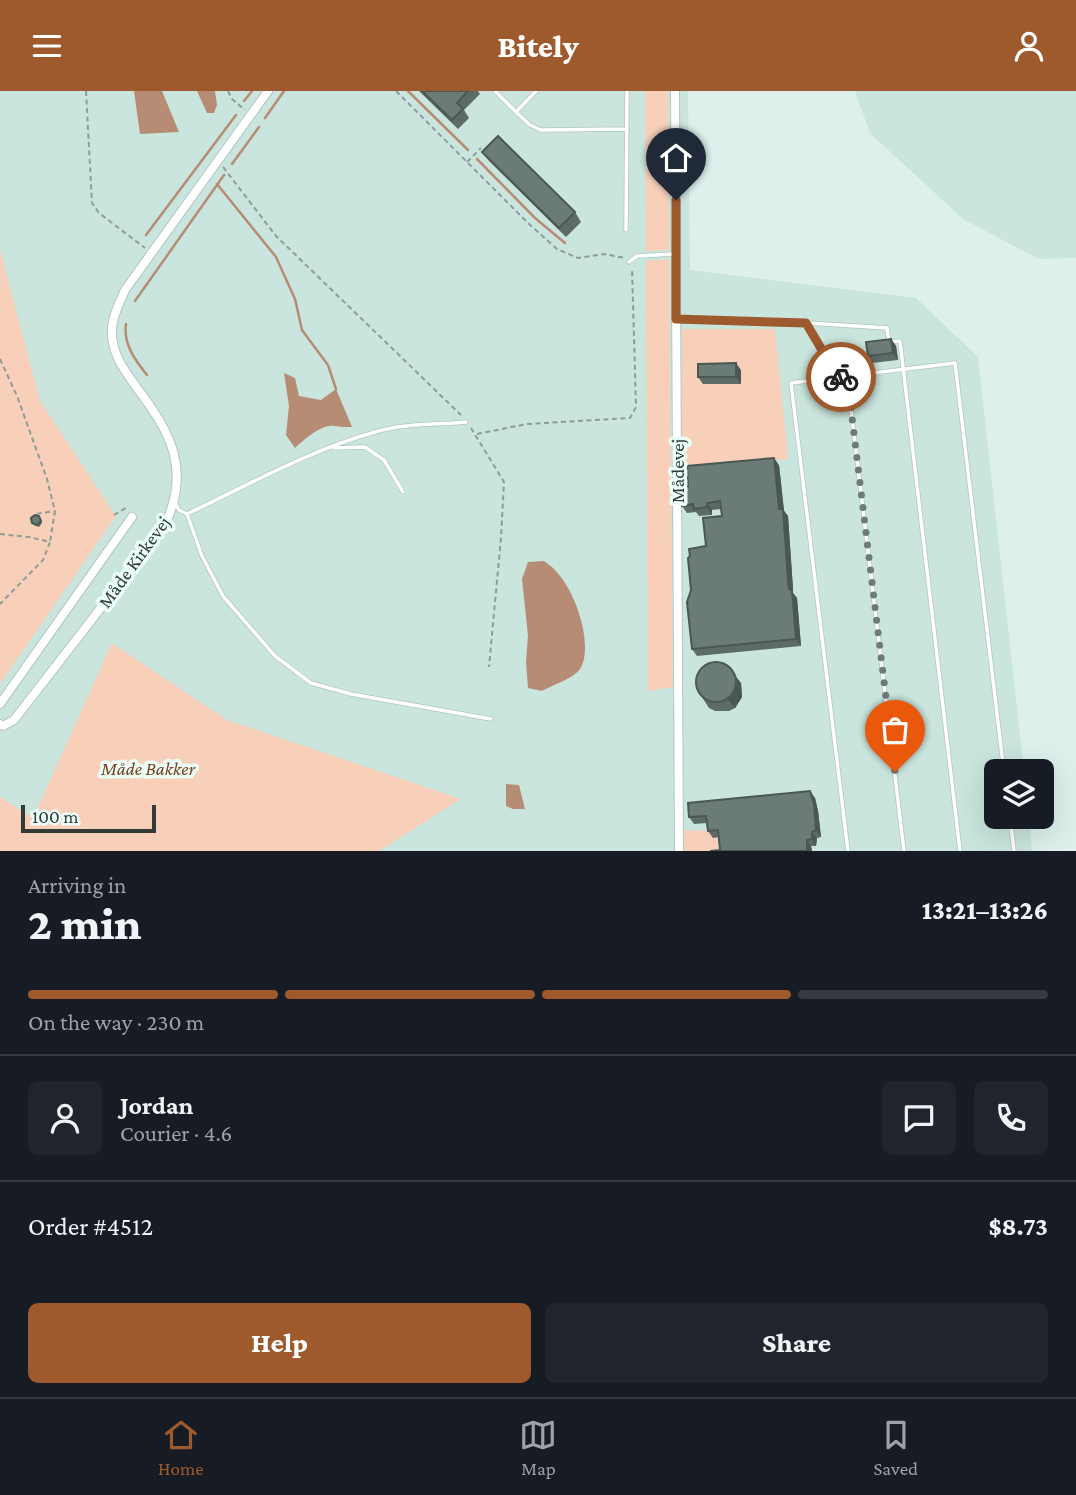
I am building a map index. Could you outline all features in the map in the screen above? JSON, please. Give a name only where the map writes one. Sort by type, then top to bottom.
[{"type":"street","name":"Måde Kirkevej","points":[[0,724],[3,726],[14,720],[165,525],[175,503],[177,468],[172,446],[151,407],[124,372],[112,341],[112,329],[125,290],[268,91]]},
{"type":"street","name":"Mådevej","points":[[675,91],[679,851]]},
{"type":"street","name":"Måde Kirkevej","points":[[0,704],[132,517]]},
{"type":"lane","points":[[495,91],[530,125],[541,130],[626,129]]},
{"type":"lane","points":[[516,112],[536,91]]},
{"type":"lane","points":[[626,91],[626,230]]},
{"type":"lane","points":[[629,262],[637,256],[676,254]]},
{"type":"lane","points":[[676,319],[887,328],[889,342],[900,341],[960,851]]},
{"type":"lane","points":[[806,323],[838,377]]},
{"type":"lane","points":[[848,851],[791,383],[955,363],[1002,759]]},
{"type":"lane","points":[[847,376],[904,851]]},
{"type":"lane","points":[[187,514],[328,448],[376,431],[408,425],[466,422]]},
{"type":"lane","points":[[328,448],[365,447],[384,460],[403,492]]},
{"type":"lane","points":[[175,503],[179,510],[187,514],[202,556],[223,596],[275,656],[311,683],[351,694],[491,719]]},
{"type":"lane","points":[[1011,829],[1014,851]]},
{"type":"path","points":[[86,91],[92,203],[99,213],[152,253]]},
{"type":"path","points":[[228,91],[232,99],[251,115]]},
{"type":"path","points":[[396,91],[557,249],[578,258],[604,254],[624,257],[632,268],[636,407],[630,418],[527,424],[476,434]]},
{"type":"path","points":[[466,162],[481,148]]},
{"type":"path","points":[[218,160],[275,236],[454,406],[476,434],[504,482],[489,667]]},
{"type":"path","points":[[0,359],[17,396],[47,479],[55,511],[50,542],[43,560],[0,604]]},
{"type":"path","points":[[114,515],[126,508],[132,517]]},
{"type":"path","points":[[30,519],[36,514],[55,511]]},
{"type":"path","points":[[0,534],[50,542]]},
{"type":"shaded area","points":[[0,91],[688,91],[690,270],[916,298],[978,357],[1023,759],[984,759],[984,829],[1030,829],[1032,851],[0,851]]},
{"type":"shaded area","points":[[134,91],[162,91],[179,132],[140,134]]},
{"type":"shaded area","points":[[197,91],[215,91],[217,105],[214,113],[207,113]]},
{"type":"shaded area","points":[[855,91],[1076,91],[1076,258],[1039,259],[963,219],[870,133]]},
{"type":"shaded area","points":[[284,373],[295,378],[299,396],[321,400],[336,389],[352,427],[324,427],[295,448],[286,435],[289,406]]},
{"type":"shaded area","points":[[544,561],[558,574],[572,595],[581,621],[585,647],[580,669],[542,691],[528,688],[528,636],[522,579],[528,562]]},
{"type":"shaded area","points":[[506,784],[519,785],[525,809],[506,806]]},
{"type":"green space","points":[[645,91],[668,91],[669,250],[646,251]]},
{"type":"green space","points":[[0,249],[40,401],[116,516],[0,684]]},
{"type":"green space","points":[[669,259],[673,687],[648,691],[646,261]]},
{"type":"green space","points":[[682,329],[775,329],[788,459],[682,469]]},
{"type":"green space","name":"Måde Bakker","points":[[112,643],[227,720],[461,799],[379,851],[0,851],[0,797],[33,818]]},
{"type":"green space","points":[[684,830],[712,831],[717,837],[719,851],[684,851]]},
{"type":"building","points":[[422,91],[468,91],[457,103],[463,109],[452,120]]},
{"type":"building","points":[[498,136],[575,212],[559,228],[482,152]]},
{"type":"building","points":[[891,339],[893,353],[868,356],[866,342]]},
{"type":"building","points":[[736,363],[736,377],[698,377],[698,364]]},
{"type":"building","points":[[774,458],[779,509],[783,509],[788,582],[792,591],[796,639],[692,649],[687,602],[691,590],[689,549],[706,546],[703,518],[722,516],[720,501],[694,509],[693,504],[682,506],[680,488],[688,487],[687,466]]},
{"type":"building","points":[[39,516],[41,521],[37,525],[32,523],[31,518]]},
{"type":"building","points":[[716,662],[724,663],[730,668],[735,674],[735,690],[730,696],[724,701],[716,702],[708,701],[702,696],[697,690],[696,682],[697,674],[702,668],[708,663]]},
{"type":"building","points":[[810,791],[816,830],[812,832],[812,839],[807,840],[807,851],[710,851],[720,850],[718,830],[708,831],[706,816],[689,817],[688,803]]},
{"type":"waterway","points":[[244,101],[252,91]]},
{"type":"waterway","points":[[265,118],[284,91]]},
{"type":"waterway","points":[[408,91],[468,150]]},
{"type":"waterway","points":[[146,235],[236,115]]},
{"type":"waterway","points":[[232,164],[259,127]]},
{"type":"waterway","points":[[477,159],[535,218],[565,243]]},
{"type":"waterway","points":[[135,301],[224,175]]},
{"type":"waterway","points":[[217,184],[276,257],[295,299],[302,330],[328,365],[336,389]]},
{"type":"waterway","points":[[126,324],[128,345],[147,375]]},
{"type":"way so far","points":[[841,377],[847,376],[895,772]]},
{"type":"route","points":[[676,200],[676,319],[806,323],[838,377],[841,377]]}]
